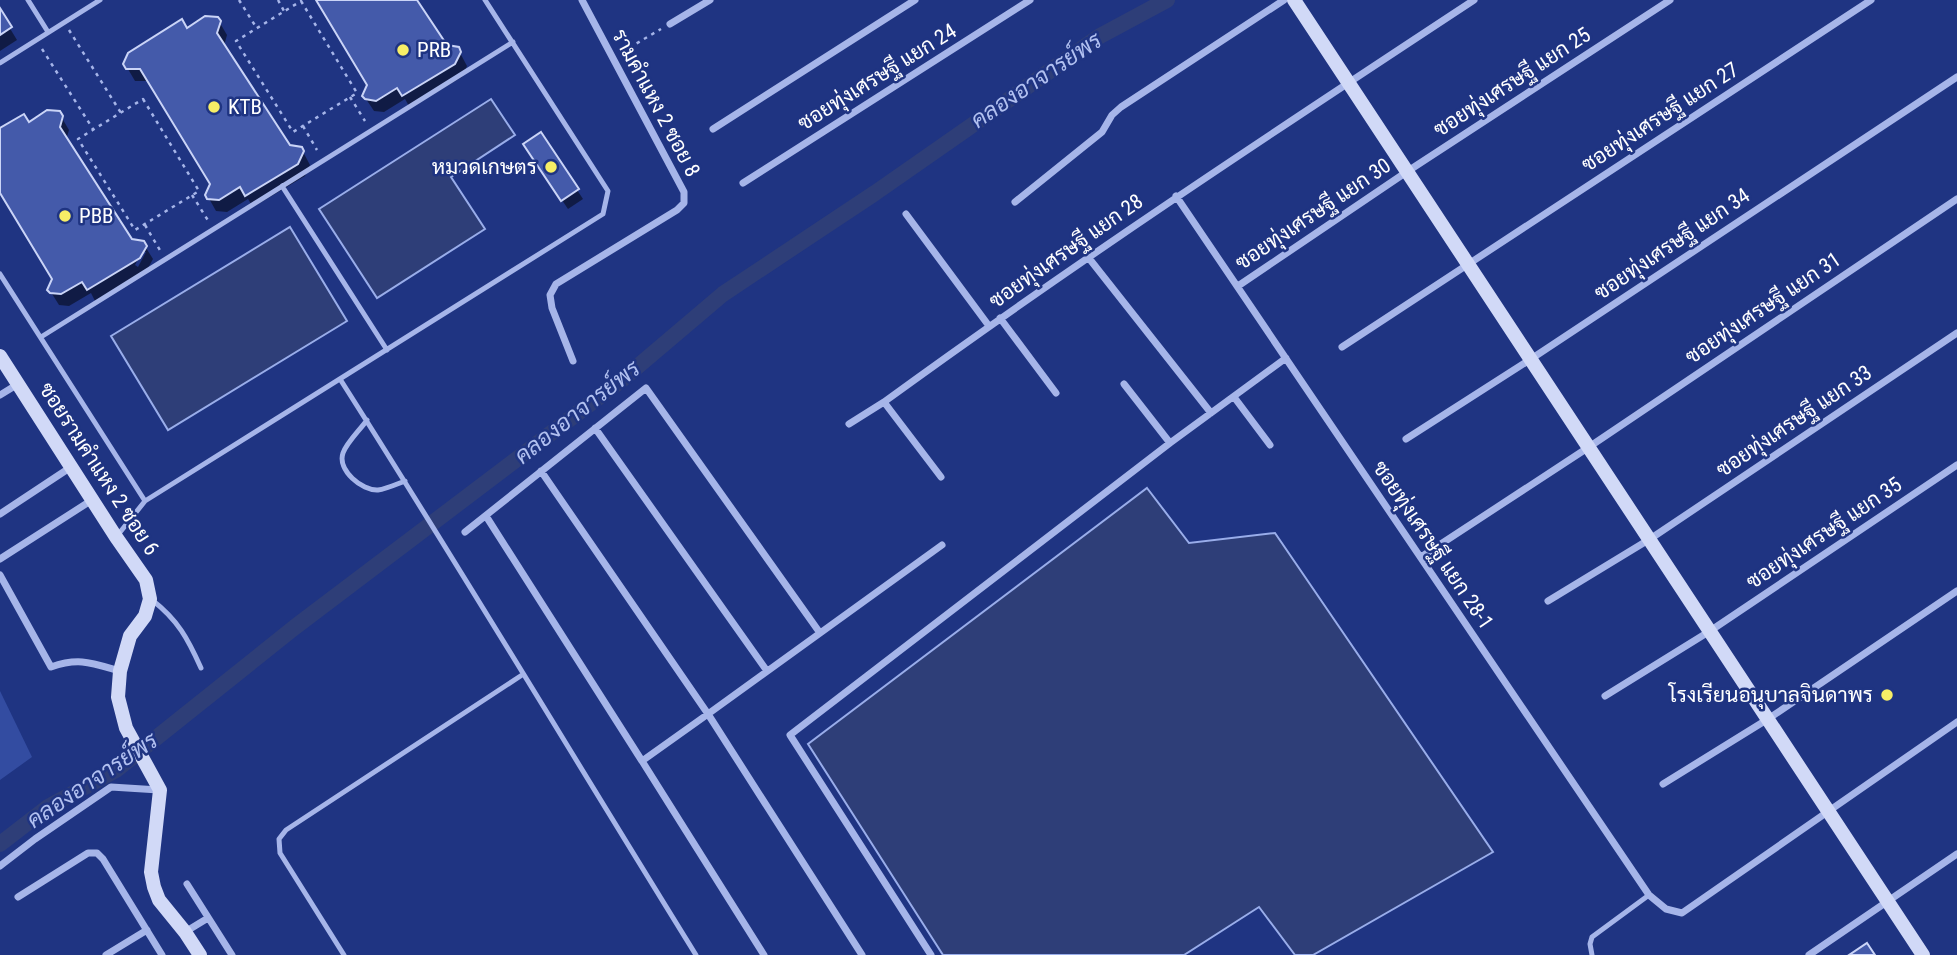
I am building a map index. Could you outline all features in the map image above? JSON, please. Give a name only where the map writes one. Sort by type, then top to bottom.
[{"type":"main road","points":[[1294,0],[1923,955]]},
{"type":"main road","name":"ซอยรามคำแหง 2 ซอย 6","points":[[0,356],[146,580],[150,598]]},
{"type":"main road","points":[[150,598],[145,616],[130,636],[120,671],[118,697],[126,728],[160,790],[151,872],[159,900],[186,932],[200,955]]},
{"type":"street","name":"รามคำแหง 2 ซอย 8","points":[[573,361],[552,308],[550,295],[556,284],[677,210],[684,202],[684,192],[582,0]]},
{"type":"street","points":[[670,24],[710,0]]},
{"type":"street","name":"ซอยทุ่งเศรษฐี แยก 24","points":[[713,129],[915,0]]},
{"type":"street","name":"ซอยทุ่งเศรษฐี แยก 24","points":[[743,183],[1030,0]]},
{"type":"street","points":[[1015,202],[1102,132],[1112,115],[1121,107],[1284,0]]},
{"type":"street","name":"ซอยทุ่งเศรษฐี แยก 28","points":[[849,424],[1176,196],[1474,0]]},
{"type":"street","name":"ซอยทุ่งเศรษฐี แยก 25","points":[[1408,171],[1670,0]]},
{"type":"street","name":"ซอยทุ่งเศรษฐี แยก 27","points":[[1342,347],[1871,0]]},
{"type":"street","name":"ซอยทุ่งเศรษฐี แยก 34","points":[[1406,439],[1957,77]]},
{"type":"street","name":"ซอยทุ่งเศรษฐี แยก 30","points":[[1238,286],[1408,171]]},
{"type":"street","name":"ซอยทุ่งเศรษฐี แยก 28-1","points":[[1176,196],[1649,895],[1666,909],[1682,913],[1828,810]]},
{"type":"street","name":"ซอยทุ่งเศรษฐี แยก 31","points":[[1421,557],[1957,199]]},
{"type":"street","points":[[906,214],[989,326]]},
{"type":"street","points":[[1088,257],[1211,413]]},
{"type":"street","points":[[1000,318],[1056,393]]},
{"type":"street","name":"ซอยทุ่งเศรษฐี แยก 33","points":[[1548,601],[1650,539],[1957,333]]},
{"type":"street","points":[[930,955],[790,735],[1170,443],[1286,358]]},
{"type":"street","points":[[0,395],[18,383]]},
{"type":"street","points":[[1124,384],[1170,443]]},
{"type":"street","points":[[465,532],[646,388],[820,633]]},
{"type":"street","points":[[1234,397],[1270,445]]},
{"type":"street","points":[[884,402],[941,477]]},
{"type":"street","points":[[595,428],[767,671]]},
{"type":"street","name":"ซอยทุ่งเศรษฐี แยก 35","points":[[1605,696],[1710,631],[1957,465]]},
{"type":"street","points":[[0,514],[72,467]]},
{"type":"street","points":[[541,471],[708,714],[862,955]]},
{"type":"street","points":[[0,559],[92,500]]},
{"type":"street","points":[[486,516],[764,955]]},
{"type":"street","points":[[642,761],[942,545]]},
{"type":"street","points":[[0,575],[51,667],[67,661],[83,660],[120,671]]},
{"type":"street","points":[[1663,784],[1769,719],[1957,591]]},
{"type":"street","points":[[1828,810],[1957,722]]},
{"type":"street","points":[[0,866],[34,839],[111,787],[160,790]]},
{"type":"street","points":[[18,897],[88,853],[97,853],[163,955]]},
{"type":"street","points":[[1809,955],[1957,854]]},
{"type":"street","points":[[187,884],[232,955]]},
{"type":"street","points":[[186,932],[208,918]]},
{"type":"street","points":[[106,955],[147,930]]},
{"type":"lane","points":[[28,0],[48,32]]},
{"type":"lane","points":[[0,63],[100,0]]},
{"type":"lane","points":[[116,537],[145,500],[603,214],[608,191],[485,0]]},
{"type":"lane","points":[[41,337],[513,42]]},
{"type":"lane","points":[[282,186],[387,350]]},
{"type":"lane","points":[[0,274],[145,500]]},
{"type":"lane","points":[[340,379],[446,546],[522,675],[696,955]]},
{"type":"lane","points":[[367,421],[343,452],[342,464],[362,485],[377,490],[405,481]]},
{"type":"lane","points":[[150,598],[170,614],[189,642],[201,668]]},
{"type":"lane","points":[[344,955],[280,853],[279,839],[286,830],[522,675]]},
{"type":"lane","points":[[1592,955],[1592,937],[1649,895]]},
{"type":"path","points":[[239,0],[257,28]]},
{"type":"path","points":[[278,0],[284,11]]},
{"type":"path","points":[[301,1],[357,93],[293,132],[236,41],[257,28],[301,1]]},
{"type":"path","points":[[64,23],[121,113]]},
{"type":"path","points":[[613,58],[670,24]]},
{"type":"path","points":[[37,40],[93,130]]},
{"type":"path","points":[[350,97],[371,131]]},
{"type":"path","points":[[143,99],[199,191],[135,230],[78,139],[93,130],[143,99]]},
{"type":"path","points":[[303,126],[324,161]]},
{"type":"path","points":[[192,195],[213,230]]},
{"type":"path","points":[[145,225],[166,259]]},
{"type":"shaded area","points":[[491,99],[515,135],[451,177],[485,229],[377,298],[319,209]]},
{"type":"shaded area","points":[[290,227],[347,321],[168,430],[111,336]]},
{"type":"shaded area","points":[[1147,488],[1189,543],[1275,533],[1493,852],[1313,955],[1295,955],[1259,907],[1184,955],[943,955],[808,744]]},
{"type":"shaded area","points":[[0,691],[32,757],[0,780]]},
{"type":"building","name":"PRB","points":[[316,0],[417,0],[447,45],[459,47],[461,52],[455,64],[402,96],[397,88],[376,101],[365,99],[362,96],[367,85]]},
{"type":"building","points":[[0,8],[12,27],[0,35]]},
{"type":"building","name":"KTB","points":[[205,16],[218,17],[221,21],[217,33],[290,145],[302,147],[304,151],[298,164],[245,196],[240,187],[219,200],[207,199],[205,195],[210,184],[140,69],[126,69],[123,64],[128,53],[182,19],[187,28]]},
{"type":"building","name":"PBB","points":[[47,110],[60,111],[63,116],[60,127],[132,239],[144,241],[147,246],[140,258],[87,290],[82,282],[61,294],[47,290],[52,279],[0,193],[0,128],[24,114],[29,122]]},
{"type":"building","name":"หมวดเกษตร","points":[[541,132],[579,189],[561,201],[523,144]]},
{"type":"building","points":[[1867,943],[1875,955],[1849,955]]},
{"type":"waterway","name":"คลองอาจารย์พร","points":[[0,844],[48,807],[116,770],[295,627],[624,378],[723,294],[875,193],[1100,36],[1167,0]]},
{"type":"place","name":"PRB","points":[[403,50]]},
{"type":"place","name":"KTB","points":[[214,107]]},
{"type":"place","name":"หมวดเกษตร","points":[[551,167]]},
{"type":"place","name":"PBB","points":[[65,216]]},
{"type":"place","name":"โรงเรียนอนุบาลจินดาพร","points":[[1887,695]]}]
